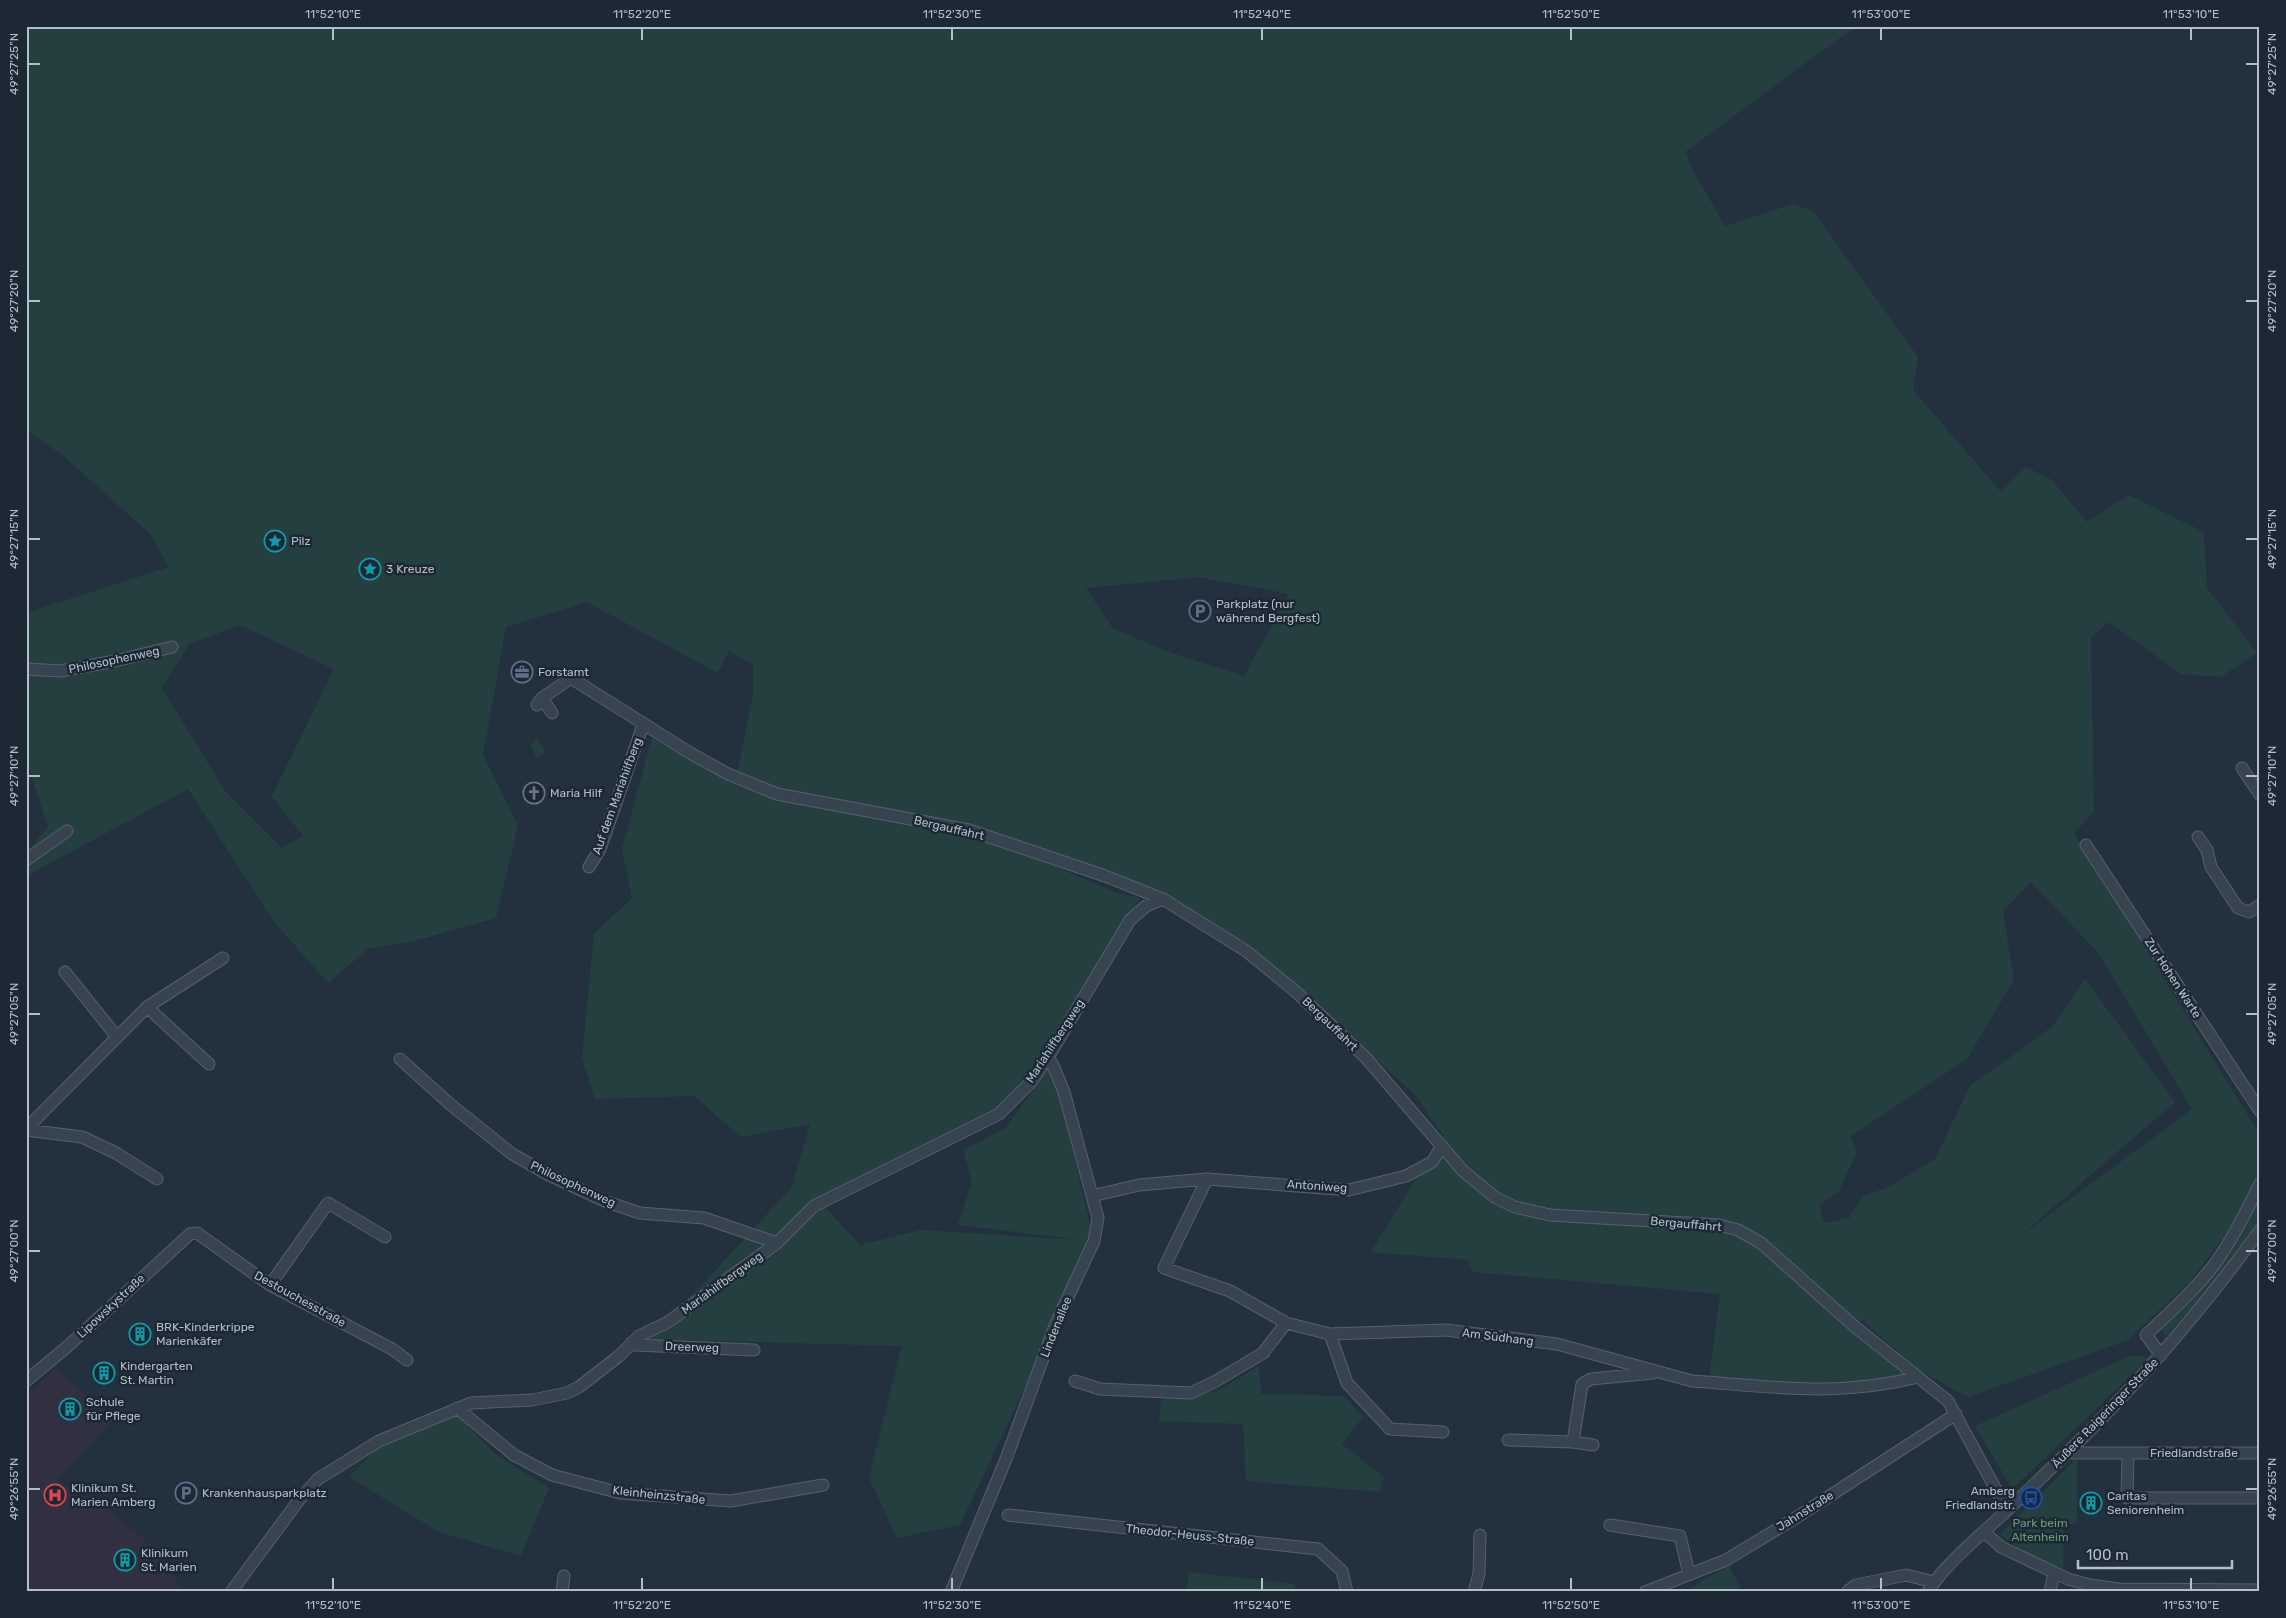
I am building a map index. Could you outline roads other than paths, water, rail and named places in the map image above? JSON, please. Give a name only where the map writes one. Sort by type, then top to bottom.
[{"type":"street","name":"Philosophenweg","points":[[26,669],[60,671],[116,662],[172,647]]},
{"type":"street","name":"Bergauffahrt","points":[[552,714],[540,702],[571,678],[643,725],[728,774],[777,794],[969,830],[1105,876],[1163,899],[1246,951],[1295,991],[1366,1058],[1478,1185],[1496,1198],[1515,1207],[1550,1214],[1697,1223],[1738,1230],[1760,1243],[1854,1326],[1948,1401],[2007,1510]]},
{"type":"street","name":"Auf dem Mariahilfberg","points":[[589,867],[600,849],[643,725]]},
{"type":"street","points":[[2242,768],[2260,795]]},
{"type":"street","points":[[26,860],[66,831]]},
{"type":"street","points":[[2198,837],[2207,850],[2211,867],[2238,908],[2249,912],[2260,905]]},
{"type":"street","name":"Zur Hohen Warte","points":[[2086,846],[2260,1111]]},
{"type":"street","name":"Mariahilfbergweg","points":[[231,1592],[299,1500],[318,1479],[379,1441],[457,1408],[482,1401],[515,1402],[567,1393],[601,1371],[639,1336],[668,1322],[777,1243],[814,1206],[998,1114],[1031,1082],[1047,1059],[1130,920],[1146,906],[1163,899]]},
{"type":"street","points":[[26,1129],[147,1007],[223,958]]},
{"type":"street","points":[[65,972],[117,1037]]},
{"type":"street","points":[[147,1007],[209,1064]]},
{"type":"street","name":"Philosophenweg","points":[[400,1059],[451,1105],[512,1154],[549,1175],[608,1202],[640,1214],[687,1215],[704,1218],[777,1243]]},
{"type":"street","name":"Lindenallee","points":[[951,1592],[1006,1459],[1056,1323],[1094,1241],[1098,1218],[1064,1092],[1052,1063],[1047,1059]]},
{"type":"street","points":[[26,1129],[82,1137],[116,1153],[157,1179]]},
{"type":"street","name":"Antoniweg","points":[[1092,1196],[1139,1185],[1178,1180],[1207,1179],[1349,1190],[1406,1176],[1432,1162],[1442,1146]]},
{"type":"street","name":"Am Südhang","points":[[1207,1179],[1164,1268],[1230,1291],[1286,1323],[1330,1334],[1446,1330],[1557,1344],[1692,1381],[1812,1391],[1879,1387],[1918,1377]]},
{"type":"street","points":[[2161,1355],[2146,1335],[2195,1288],[2214,1265],[2238,1228],[2260,1184]]},
{"type":"street","points":[[270,1285],[328,1203],[384,1237]]},
{"type":"street","name":"Äußere Raigeringer Straße","points":[[1931,1587],[1984,1532],[2068,1453],[2161,1355],[2208,1300],[2260,1230]]},
{"type":"street","name":"Destouchesstraße","points":[[197,1233],[270,1285],[392,1349],[407,1360]]},
{"type":"street","name":"Lipowskystraße","points":[[26,1381],[68,1346],[190,1234],[197,1233]]},
{"type":"street","points":[[1075,1381],[1100,1389],[1190,1393],[1216,1381],[1263,1353],[1286,1323]]},
{"type":"street","points":[[1330,1334],[1347,1383],[1390,1429],[1443,1432]]},
{"type":"street","name":"Dreerweg","points":[[631,1343],[635,1345],[754,1350]]},
{"type":"street","name":"Am Südhang","points":[[1573,1442],[1582,1384],[1591,1379],[1662,1372]]},
{"type":"street","name":"Kleinheinzstraße","points":[[457,1408],[514,1455],[552,1475],[620,1493],[732,1502],[823,1485]]},
{"type":"street","name":"Jahnstraße","points":[[1645,1592],[1726,1560],[1794,1519],[1956,1414]]},
{"type":"street","points":[[1508,1440],[1592,1444]]},
{"type":"street","name":"Friedlandstraße","points":[[2068,1453],[2260,1453]]},
{"type":"street","points":[[2128,1454],[2127,1498],[2260,1498]]},
{"type":"street","name":"Theodor-Heuss-Straße","points":[[1008,1515],[1318,1549],[1342,1571],[1347,1592]]},
{"type":"street","points":[[1610,1525],[1680,1536],[1689,1574]]},
{"type":"street","points":[[1984,1532],[2001,1547],[2054,1573],[2090,1585],[2118,1589],[2260,1590]]},
{"type":"street","points":[[1474,1592],[1479,1574],[1480,1535]]},
{"type":"street","points":[[2050,1592],[2054,1573]]},
{"type":"street","points":[[1847,1592],[1856,1585],[1906,1575],[1931,1587]]},
{"type":"street","points":[[562,1592],[564,1576]]},
{"type":"place","name":"Pilz","points":[[275,541]]},
{"type":"place","name":"3 Kreuze","points":[[370,569]]},
{"type":"place","name":"Parkplatz (nur während Bergfest)","points":[[1200,611]]},
{"type":"place","name":"Forstamt","points":[[522,672]]},
{"type":"place","name":"Maria Hilf","points":[[534,793]]},
{"type":"place","name":"BRK-Kinderkrippe Marienkäfer","points":[[140,1334]]},
{"type":"place","name":"Kindergarten St. Martin","points":[[104,1373]]},
{"type":"place","name":"Schule für Pflege","points":[[70,1409]]},
{"type":"place","name":"Krankenhausparkplatz","points":[[186,1493]]},
{"type":"place","name":"Klinikum St. Marien Amberg","points":[[55,1495]]},
{"type":"place","name":"Amberg Friedlandstr.","points":[[2031,1498]]},
{"type":"place","name":"Caritas Seniorenheim","points":[[2091,1503]]},
{"type":"place","name":"Klinikum St. Marien","points":[[125,1560]]},
{"type":"park label","name":"Park beim Altenheim","points":[[2040,1530]]}]
